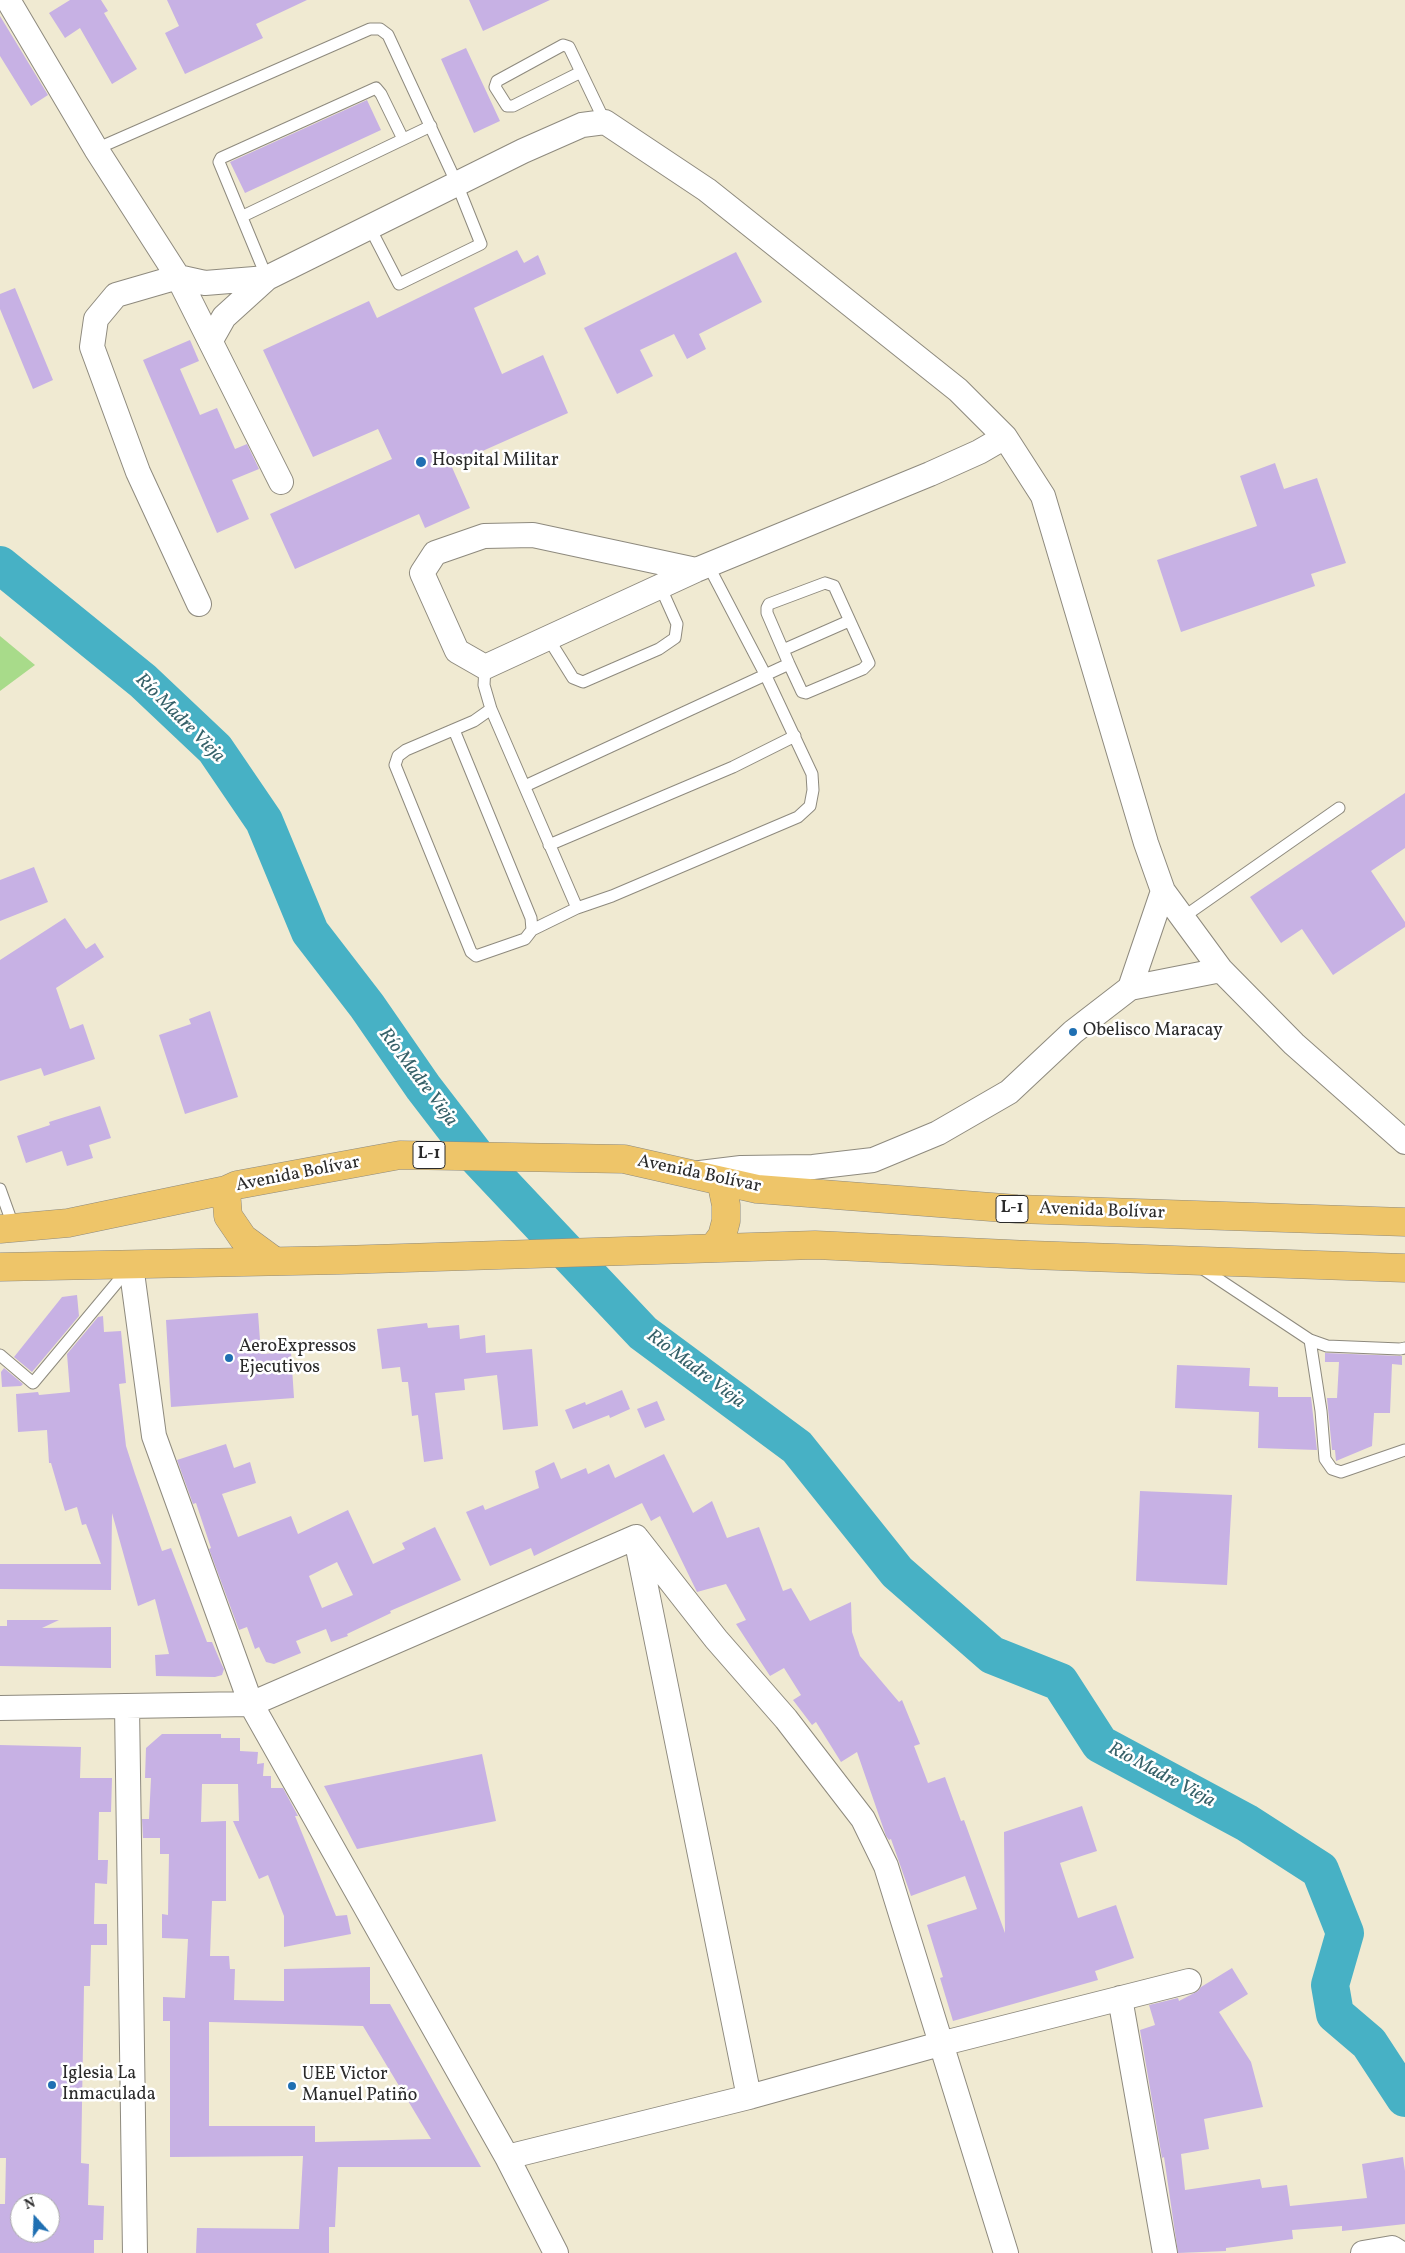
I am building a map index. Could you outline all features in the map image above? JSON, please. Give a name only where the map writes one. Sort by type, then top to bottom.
[{"type":"main road","name":"Avenida Bolívar","points":[[7,1228],[68,1223],[231,1187],[400,1155],[624,1159],[757,1189],[1017,1209],[1405,1222]]},
{"type":"main road","points":[[713,1248],[722,1236],[726,1221],[726,1205],[721,1181]]},
{"type":"main road","points":[[231,1187],[228,1216],[243,1238],[273,1260]]},
{"type":"main road","points":[[0,1267],[341,1260],[815,1245],[1405,1268]]},
{"type":"street","points":[[8,0],[96,149],[178,277],[281,482]]},
{"type":"street","points":[[211,340],[224,317],[267,278],[559,133],[582,125],[605,122],[707,190],[958,390],[1005,437],[1043,496],[1146,843],[1163,891],[1221,970],[1294,1044],[1405,1142]]},
{"type":"street","points":[[199,604],[138,472],[92,347],[96,319],[116,295],[178,277],[205,283],[267,278]]},
{"type":"street","points":[[702,567],[533,535],[484,536],[435,554],[422,573],[457,651],[485,667],[702,567],[930,474],[979,452],[1005,437]]},
{"type":"street","points":[[1130,988],[1163,891]]},
{"type":"street","points":[[689,1174],[740,1168],[813,1167],[873,1160],[938,1133],[1009,1092],[1073,1032],[1130,988],[1221,970]]},
{"type":"street","points":[[131,1265],[154,1436],[251,1704],[506,2157],[556,2253]]},
{"type":"street","points":[[0,1708],[251,1704],[636,1537]]},
{"type":"street","points":[[636,1537],[716,1639],[786,1719],[863,1819],[886,1866],[1006,2253]]},
{"type":"street","points":[[636,1537],[749,2097]]},
{"type":"street","points":[[127,1706],[135,2253]]},
{"type":"street","points":[[506,2157],[749,2097],[940,2044],[1189,1981]]},
{"type":"street","points":[[1120,1998],[1165,2253]]},
{"type":"street","points":[[1363,2253],[1392,2248],[1400,2253]]},
{"type":"lane","points":[[96,149],[370,29],[380,29],[388,35],[431,126],[481,244],[399,284],[369,226]]},
{"type":"lane","points":[[581,72],[513,106],[507,106],[495,87],[497,81],[563,45],[569,47],[581,72],[605,122]]},
{"type":"lane","points":[[267,278],[219,162],[226,155],[376,88],[381,94],[403,139]]},
{"type":"lane","points":[[242,216],[431,126]]},
{"type":"lane","points":[[491,709],[474,721],[406,750],[398,756],[395,765],[471,952],[476,956],[525,939],[532,930],[577,908],[612,896],[798,817],[810,806],[814,790],[812,774],[765,674],[702,567]]},
{"type":"lane","points":[[825,583],[831,583],[849,621],[869,663],[863,669],[806,693],[802,692],[767,613],[769,604],[825,583]]},
{"type":"lane","points":[[548,638],[573,678],[582,682],[659,649],[675,638],[677,624],[674,612],[660,586]]},
{"type":"lane","points":[[783,650],[849,621]]},
{"type":"lane","points":[[525,786],[789,664]]},
{"type":"lane","points":[[485,667],[484,685],[491,709],[577,908]]},
{"type":"lane","points":[[454,730],[531,918],[532,930]]},
{"type":"lane","points":[[549,845],[733,767],[794,736]]},
{"type":"lane","points":[[1182,918],[1339,808]]},
{"type":"lane","points":[[0,1189],[7,1228]]},
{"type":"lane","points":[[1191,1261],[1310,1340],[1327,1346],[1405,1348]]},
{"type":"lane","points":[[0,1355],[33,1383],[131,1265]]},
{"type":"lane","points":[[1310,1340],[1321,1411],[1325,1459],[1332,1469],[1341,1472],[1405,1450]]},
{"type":"green space","points":[[0,636],[35,665],[0,691]]},
{"type":"building","points":[[70,0],[101,0],[108,11],[104,13],[137,69],[112,84],[80,28],[65,38],[49,13]]},
{"type":"building","points":[[167,0],[307,0],[256,24],[263,38],[185,74],[165,33],[179,26]]},
{"type":"building","points":[[469,0],[550,0],[483,31]]},
{"type":"building","points":[[0,16],[48,95],[31,106],[0,56]]},
{"type":"building","points":[[466,48],[500,121],[474,133],[441,59]]},
{"type":"building","points":[[367,100],[381,130],[245,193],[230,162]]},
{"type":"building","points":[[517,250],[524,263],[538,255],[546,274],[474,308],[502,374],[543,355],[568,413],[451,465],[470,508],[425,528],[419,514],[295,569],[270,514],[392,459],[378,429],[313,457],[263,350],[369,301],[377,318]]},
{"type":"building","points":[[736,252],[762,302],[699,334],[706,349],[687,359],[674,334],[640,350],[653,376],[617,394],[584,328]]},
{"type":"building","points":[[15,288],[53,380],[33,389],[0,309],[0,294]]},
{"type":"building","points":[[190,340],[199,361],[180,369],[200,415],[217,408],[235,449],[247,444],[259,469],[232,480],[249,519],[217,533],[143,360]]},
{"type":"building","points":[[1275,463],[1284,489],[1317,478],[1346,563],[1311,574],[1315,586],[1181,632],[1157,560],[1257,526],[1240,476]]},
{"type":"building","points":[[1405,793],[1405,848],[1371,871],[1405,922],[1405,927],[1333,975],[1302,929],[1281,943],[1250,897]]},
{"type":"building","points":[[34,867],[48,902],[0,921],[0,880]]},
{"type":"building","points":[[65,918],[86,949],[95,943],[104,957],[56,988],[70,1029],[83,1024],[95,1059],[44,1076],[41,1068],[0,1081],[0,960]]},
{"type":"building","points":[[210,1011],[238,1097],[185,1114],[159,1035],[191,1024],[189,1019]]},
{"type":"building","points":[[100,1106],[111,1138],[89,1145],[93,1158],[67,1166],[62,1151],[26,1163],[17,1136],[50,1125],[49,1122]]},
{"type":"building","points":[[77,1295],[79,1316],[32,1372],[14,1357],[62,1297]]},
{"type":"building","points":[[258,1313],[261,1354],[291,1352],[294,1398],[171,1407],[166,1320]]},
{"type":"building","points":[[103,1316],[104,1332],[121,1331],[126,1383],[119,1384],[126,1446],[135,1474],[162,1551],[171,1548],[207,1642],[212,1642],[224,1669],[222,1675],[215,1677],[156,1676],[155,1655],[169,1654],[155,1599],[138,1606],[112,1513],[111,1590],[0,1589],[0,1564],[101,1564],[86,1524],[82,1525],[77,1507],[65,1511],[51,1463],[49,1463],[47,1430],[18,1432],[16,1394],[38,1392],[39,1395],[70,1392],[67,1354],[98,1317]]},
{"type":"building","points":[[427,1323],[428,1328],[459,1325],[460,1339],[485,1335],[486,1353],[532,1349],[538,1426],[503,1430],[497,1375],[464,1379],[465,1390],[435,1393],[443,1459],[424,1462],[418,1415],[412,1416],[408,1382],[402,1382],[400,1367],[382,1369],[377,1329]]},
{"type":"building","points":[[1325,1353],[1402,1356],[1402,1365],[1392,1364],[1390,1413],[1374,1413],[1372,1446],[1336,1461],[1335,1450],[1332,1450],[1327,1398],[1337,1398],[1339,1362],[1325,1362]]},
{"type":"building","points":[[1177,1365],[1250,1368],[1249,1386],[1278,1387],[1278,1397],[1311,1397],[1317,1450],[1258,1448],[1259,1412],[1175,1408]]},
{"type":"building","points":[[4,1368],[23,1384],[21,1386],[2,1387],[1,1372]]},
{"type":"building","points":[[622,1390],[630,1409],[610,1418],[609,1415],[573,1429],[565,1410],[585,1402],[586,1405]]},
{"type":"building","points":[[657,1401],[665,1420],[645,1428],[637,1409]]},
{"type":"building","points":[[226,1444],[234,1468],[250,1462],[256,1483],[222,1494],[238,1537],[291,1516],[298,1534],[348,1510],[373,1564],[405,1549],[402,1543],[435,1527],[461,1580],[390,1611],[391,1613],[347,1634],[348,1636],[331,1642],[326,1629],[296,1641],[301,1653],[274,1664],[266,1662],[259,1647],[255,1649],[247,1627],[239,1630],[209,1549],[211,1548],[196,1503],[193,1504],[177,1460]],"holes":[[[337,1562],[353,1595],[322,1608],[309,1576]]]},
{"type":"building","points":[[664,1454],[693,1513],[712,1501],[727,1538],[759,1527],[783,1591],[791,1588],[810,1621],[851,1602],[852,1632],[860,1656],[899,1702],[902,1700],[920,1744],[914,1746],[928,1783],[945,1777],[961,1821],[964,1820],[1005,1933],[1004,1832],[1082,1806],[1097,1851],[1060,1863],[1078,1918],[1116,1905],[1134,1958],[1095,1971],[1098,1980],[953,2021],[940,1978],[943,1977],[927,1925],[977,1909],[965,1876],[911,1896],[891,1839],[889,1840],[886,1836],[857,1752],[841,1762],[816,1722],[812,1725],[793,1700],[801,1695],[784,1668],[770,1676],[736,1624],[746,1620],[726,1584],[697,1592],[660,1516],[651,1521],[642,1503],[534,1556],[531,1548],[490,1566],[466,1512],[483,1505],[485,1510],[539,1488],[535,1471],[554,1462],[561,1479],[586,1468],[588,1474],[609,1464],[615,1478]]},
{"type":"building","points":[[1140,1491],[1232,1495],[1227,1585],[1136,1581]]},
{"type":"building","points":[[7,1620],[59,1620],[42,1628],[111,1627],[111,1668],[0,1666],[0,1626],[7,1626]]},
{"type":"building","points":[[162,1734],[221,1734],[221,1738],[240,1738],[240,1751],[258,1752],[257,1764],[264,1763],[263,1776],[271,1776],[271,1788],[283,1788],[298,1816],[295,1816],[336,1916],[347,1915],[351,1934],[284,1947],[284,1916],[268,1875],[259,1879],[233,1821],[239,1821],[238,1784],[202,1784],[201,1822],[226,1821],[226,1901],[212,1901],[210,1956],[229,1956],[230,1969],[235,1969],[234,2000],[284,2001],[284,1969],[370,1967],[370,2004],[390,2004],[481,2167],[338,2167],[335,2227],[329,2227],[329,2253],[196,2253],[197,2228],[299,2229],[303,2156],[170,2157],[170,2021],[163,2021],[163,1997],[185,1998],[188,1939],[162,1938],[162,1914],[168,1915],[169,1854],[160,1854],[160,1838],[143,1838],[142,1819],[149,1819],[151,1778],[145,1778],[146,1748]],"holes":[[[209,2022],[363,2026],[431,2139],[315,2142],[315,2126],[209,2126]]]},
{"type":"building","points":[[0,1745],[81,1747],[80,1778],[112,1778],[111,1812],[99,1812],[98,1860],[108,1860],[107,1884],[95,1883],[94,1924],[107,1924],[107,1945],[91,1945],[90,1986],[84,1986],[81,2163],[89,2164],[88,2205],[104,2206],[103,2240],[94,2240],[94,2253],[0,2253],[0,2204],[5,2204],[6,2158],[0,2158]]},
{"type":"building","points":[[482,1754],[496,1821],[357,1849],[324,1786]]},
{"type":"building","points":[[1232,1968],[1248,1994],[1219,2012],[1251,2062],[1263,2107],[1204,2119],[1209,2149],[1181,2154],[1185,2190],[1260,2179],[1262,2188],[1287,2185],[1290,2206],[1367,2198],[1362,2164],[1403,2157],[1405,2171],[1405,2224],[1342,2231],[1342,2226],[1292,2230],[1293,2239],[1226,2248],[1226,2251],[1178,2253],[1164,2157],[1162,2158],[1140,2030],[1155,2025],[1149,2005],[1178,1998],[1179,2001],[1198,1991],[1201,1987]]},
{"type":"waterway","name":"Río Madre Vieja","points":[[0,565],[143,681],[215,749],[264,821],[310,932],[367,1006],[423,1087],[476,1156],[643,1333],[797,1447],[897,1572],[992,1655],[1060,1682],[1100,1744],[1247,1823],[1320,1870],[1345,1933],[1330,1985],[1335,2014],[1369,2043],[1405,2098]]},
{"type":"place","name":"Hospital Militar","points":[[421,462]]},
{"type":"place","name":"Obelisco Maracay","points":[[1073,1032]]},
{"type":"place","name":"AeroExpressos Ejecutivos","points":[[229,1358]]},
{"type":"place","name":"Iglesia La Inmaculada","points":[[52,2085]]},
{"type":"place","name":"UEE Victor Manuel Patiño","points":[[292,2086]]}]
